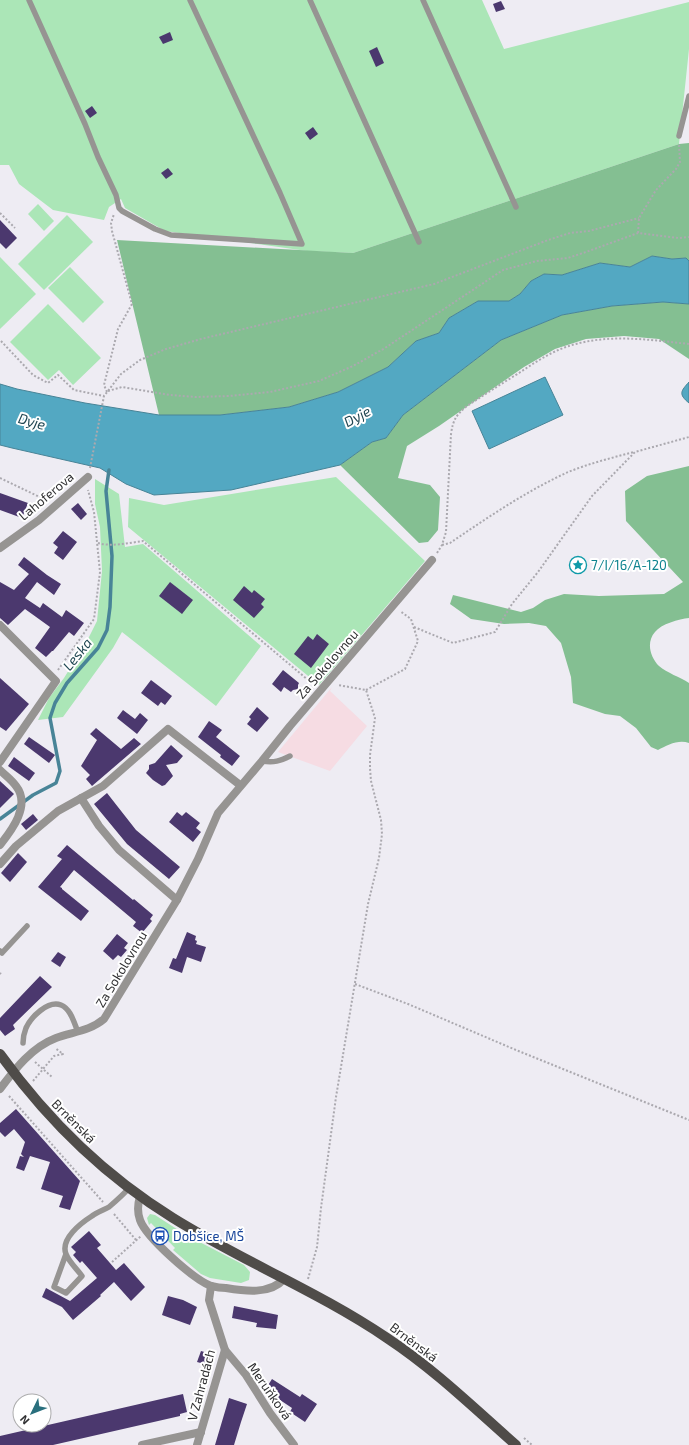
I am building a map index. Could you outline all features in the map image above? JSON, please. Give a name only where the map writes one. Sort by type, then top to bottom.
[{"type":"main road","name":"Brněnská","points":[[0,1054],[16,1069],[43,1108],[78,1144],[129,1188],[192,1230],[353,1317],[388,1338],[439,1378],[516,1445]]},
{"type":"street","name":"Lahoferova","points":[[0,548],[39,520],[85,479]]},
{"type":"street","name":"Za Sokolovnou","points":[[0,1089],[29,1056],[49,1041],[95,1025],[106,1016],[176,900],[198,859],[218,813],[240,785],[432,560]]},
{"type":"street","points":[[0,625],[56,681],[0,762]]},
{"type":"street","points":[[0,864],[16,846],[58,811],[103,786],[168,728],[240,785]]},
{"type":"street","points":[[0,770],[18,787],[21,802],[16,824],[0,845]]},
{"type":"street","points":[[81,798],[99,826],[119,850],[176,900]]},
{"type":"street","points":[[140,1196],[138,1209],[139,1218],[142,1224],[176,1261],[211,1286],[243,1290],[258,1290],[277,1285],[284,1279]]},
{"type":"street","name":"V Zahradách","points":[[197,1445],[225,1350],[209,1300],[211,1286]]},
{"type":"street","name":"Meruňková","points":[[225,1350],[246,1376],[270,1413],[294,1445]]},
{"type":"street","points":[[142,1445],[201,1432]]},
{"type":"lane","points":[[29,0],[116,195],[119,208],[162,232],[171,235],[302,244],[280,193],[190,0]]},
{"type":"lane","points":[[310,0],[419,242]]},
{"type":"lane","points":[[423,0],[516,208]]},
{"type":"lane","points":[[679,136],[689,96]]},
{"type":"lane","points":[[262,761],[272,763],[290,756]]},
{"type":"lane","points":[[0,951],[2,953],[27,926]]},
{"type":"lane","points":[[23,1043],[24,1033],[28,1024],[38,1012],[50,1005],[60,1005],[64,1007],[71,1016],[78,1032]]},
{"type":"lane","points":[[66,1254],[54,1287],[66,1293],[82,1276],[66,1254],[65,1243],[70,1234],[92,1216],[108,1207],[122,1196],[129,1188]]},
{"type":"path","points":[[638,233],[638,218],[656,190],[676,169],[680,162],[679,136]]},
{"type":"path","points":[[107,392],[104,385],[118,329],[132,304],[112,230],[112,218],[119,208]]},
{"type":"path","points":[[0,213],[15,228]]},
{"type":"path","points":[[53,678],[94,619],[100,572],[94,512],[85,479],[104,396],[121,374],[140,360],[166,349],[434,284],[548,240],[570,233],[589,231],[638,218]]},
{"type":"path","points":[[107,392],[122,387],[177,396],[229,396],[270,392],[319,381],[353,366],[385,348],[503,270],[537,261],[568,258],[638,233],[679,238],[689,237]]},
{"type":"path","points":[[432,560],[442,545],[446,532],[451,434],[453,421],[458,413],[538,360],[558,350],[575,344],[592,340],[617,339],[654,340],[689,344]]},
{"type":"path","points":[[1,341],[33,375],[48,383],[58,375],[74,390],[104,396]]},
{"type":"path","points":[[442,545],[450,543],[540,485],[567,472],[689,436]]},
{"type":"path","points":[[414,627],[453,643],[495,632],[512,604],[538,572],[592,496],[635,452]]},
{"type":"path","points":[[0,478],[56,506]]},
{"type":"path","points":[[98,543],[121,544],[143,541],[321,690]]},
{"type":"path","points":[[329,680],[340,686],[366,690],[405,669],[418,641],[411,619],[392,606]]},
{"type":"path","points":[[304,1290],[317,1247],[336,1098],[368,904],[379,858],[382,834],[381,820],[371,781],[370,768],[370,755],[375,718],[366,690]]},
{"type":"path","points":[[355,984],[408,1004],[516,1050],[689,1120]]},
{"type":"path","points":[[16,1069],[32,1082],[54,1056],[63,1054],[49,1041]]},
{"type":"path","points":[[29,1056],[52,1077]]},
{"type":"path","points":[[9,1096],[136,1240]]},
{"type":"path","points":[[112,1262],[141,1236]]},
{"type":"path","points":[[521,1435],[532,1445]]},
{"type":"shaded area","points":[[332,687],[330,691],[367,726],[330,771],[278,752]]},
{"type":"green space","points":[[0,0],[482,0],[504,49],[689,2],[689,49],[679,144],[353,253],[307,251],[165,231],[125,208],[121,199],[109,207],[104,220],[53,210],[19,184],[9,165],[0,165]]},
{"type":"green space","points":[[689,143],[689,261],[686,258],[672,259],[652,256],[630,267],[600,263],[562,275],[544,274],[531,281],[520,294],[509,301],[478,301],[449,318],[439,333],[416,341],[388,367],[338,392],[289,407],[220,415],[159,415],[117,240],[353,253],[679,144]]},
{"type":"green space","points":[[38,204],[54,221],[44,231],[28,214]]},
{"type":"green space","points":[[67,215],[93,242],[44,290],[18,264]]},
{"type":"green space","points":[[0,257],[36,294],[0,329]]},
{"type":"green space","points":[[70,267],[104,302],[83,323],[48,288]]},
{"type":"green space","points":[[663,302],[689,304],[689,359],[659,339],[624,336],[586,339],[555,349],[524,367],[439,426],[407,446],[398,478],[430,485],[440,497],[438,530],[428,542],[419,543],[340,465],[372,442],[386,438],[403,415],[501,340],[562,315],[612,306]]},
{"type":"green space","points":[[48,304],[101,358],[73,385],[59,370],[48,380],[10,342]]},
{"type":"green space","points":[[689,466],[689,618],[666,624],[658,629],[652,636],[650,649],[653,658],[659,666],[689,683],[689,743],[677,742],[658,750],[651,747],[636,728],[620,716],[605,714],[573,703],[571,677],[561,643],[546,626],[529,623],[504,624],[471,619],[450,604],[453,595],[521,612],[533,608],[545,600],[564,594],[599,596],[664,594],[683,582],[626,521],[625,491],[647,476]]},
{"type":"green space","points":[[336,477],[425,561],[319,685],[128,527],[129,498],[164,505]]},
{"type":"green space","points":[[95,479],[119,494],[125,547],[143,544],[261,646],[216,706],[122,632],[113,648],[63,717],[38,720],[49,698],[64,678],[87,641],[97,621],[102,571],[100,527],[95,504]]},
{"type":"green space","points":[[150,1214],[155,1215],[186,1235],[244,1265],[250,1272],[249,1280],[241,1283],[210,1278],[201,1274],[173,1250],[175,1248],[151,1223],[149,1225],[147,1218]]},
{"type":"water","name":"Dyje","points":[[652,256],[672,259],[686,258],[689,261],[689,304],[663,302],[612,306],[562,315],[501,340],[403,415],[386,438],[372,442],[340,465],[231,490],[154,495],[126,484],[100,468],[0,445],[0,384],[85,403],[159,415],[220,415],[289,407],[338,392],[388,367],[416,341],[439,333],[449,318],[478,301],[509,301],[520,294],[531,281],[544,274],[562,275],[600,263],[630,267]]},
{"type":"water","points":[[545,377],[563,415],[489,449],[472,411]]},
{"type":"water","points":[[689,382],[689,403],[683,397],[682,392]]},
{"type":"building","points":[[501,1],[505,9],[496,12],[493,4]]},
{"type":"building","points":[[170,32],[173,40],[163,44],[159,37]]},
{"type":"building","points":[[377,47],[384,63],[376,67],[369,51]]},
{"type":"building","points":[[92,106],[97,113],[90,118],[85,111]]},
{"type":"building","points":[[313,127],[318,134],[310,140],[305,133]]},
{"type":"building","points":[[168,168],[173,174],[166,179],[161,173]]},
{"type":"building","points":[[0,220],[17,238],[6,249],[0,243]]},
{"type":"building","points":[[0,493],[28,503],[22,518],[0,510]]},
{"type":"building","points":[[78,503],[87,514],[81,520],[71,509]]},
{"type":"building","points":[[63,531],[77,542],[63,560],[54,553],[58,547],[53,543]]},
{"type":"building","points":[[24,557],[61,584],[54,595],[37,582],[25,598],[40,608],[43,603],[62,617],[66,610],[84,623],[74,636],[69,632],[46,657],[35,648],[50,627],[25,609],[8,625],[0,618],[0,582],[14,590],[29,574],[18,565]]},
{"type":"building","points":[[170,582],[193,600],[182,614],[159,596]]},
{"type":"building","points":[[244,586],[252,593],[254,590],[265,599],[261,604],[264,607],[254,618],[233,600]]},
{"type":"building","points":[[317,634],[329,644],[311,668],[294,654],[308,636],[313,640]]},
{"type":"building","points":[[283,670],[299,683],[298,689],[291,692],[284,687],[281,692],[272,684]]},
{"type":"building","points":[[0,678],[29,704],[6,731],[0,727]]},
{"type":"building","points":[[151,680],[172,696],[165,705],[161,702],[158,706],[141,693]]},
{"type":"building","points":[[257,707],[269,718],[257,732],[247,724],[251,719],[249,717]]},
{"type":"building","points":[[123,710],[135,719],[140,713],[148,720],[137,734],[117,718]]},
{"type":"building","points":[[209,721],[222,730],[216,737],[240,756],[232,766],[220,757],[221,755],[198,737]]},
{"type":"building","points":[[96,728],[121,749],[134,738],[141,744],[92,786],[86,779],[90,775],[81,766],[97,740],[90,734]]},
{"type":"building","points":[[29,737],[55,755],[49,763],[24,744]]},
{"type":"building","points":[[171,745],[183,756],[177,763],[166,765],[173,776],[165,785],[162,786],[146,773],[149,769],[149,765],[155,763]]},
{"type":"building","points":[[14,757],[35,773],[29,781],[8,766]]},
{"type":"building","points":[[0,781],[14,794],[0,808]]},
{"type":"building","points":[[107,793],[136,830],[180,867],[169,879],[127,844],[94,804]]},
{"type":"building","points":[[177,812],[182,816],[186,812],[200,823],[196,828],[201,832],[193,842],[169,822]]},
{"type":"building","points":[[33,814],[38,820],[26,830],[21,824]]},
{"type":"building","points":[[67,845],[153,915],[150,919],[152,921],[142,933],[133,926],[136,922],[74,870],[60,887],[89,911],[81,921],[38,887],[62,859],[57,856]]},
{"type":"building","points":[[18,853],[27,862],[10,882],[1,873]]},
{"type":"building","points":[[187,932],[196,936],[196,944],[206,947],[201,962],[187,957],[182,973],[169,968],[173,958],[176,959]]},
{"type":"building","points":[[117,934],[128,943],[124,948],[127,950],[121,957],[118,955],[113,960],[103,951]]},
{"type":"building","points":[[58,952],[66,957],[60,967],[51,961]]},
{"type":"building","points":[[40,976],[52,987],[13,1025],[15,1029],[5,1036],[0,1030],[0,1018]]},
{"type":"building","points":[[16,1109],[80,1181],[70,1210],[59,1207],[63,1196],[41,1189],[50,1162],[30,1156],[24,1171],[16,1168],[20,1156],[24,1157],[21,1154],[25,1142],[14,1129],[5,1137],[0,1132],[0,1123]]},
{"type":"building","points":[[89,1231],[101,1245],[97,1248],[116,1270],[124,1263],[145,1287],[131,1301],[114,1282],[100,1295],[101,1296],[73,1320],[62,1307],[42,1297],[46,1288],[70,1301],[97,1278],[82,1261],[80,1263],[73,1255],[76,1252],[71,1247]]},
{"type":"building","points":[[168,1296],[183,1300],[197,1307],[190,1325],[162,1315]]},
{"type":"building","points":[[234,1306],[278,1315],[276,1329],[256,1327],[257,1323],[232,1318]]},
{"type":"building","points":[[201,1351],[211,1354],[208,1365],[197,1362]]},
{"type":"building","points":[[272,1379],[300,1397],[302,1394],[317,1404],[305,1422],[290,1412],[292,1408],[265,1390]]},
{"type":"building","points":[[183,1394],[187,1412],[180,1414],[180,1416],[53,1445],[0,1445],[0,1436],[13,1433],[52,1433],[52,1424]]},
{"type":"building","points":[[229,1398],[247,1404],[234,1445],[215,1445]]},
{"type":"waterway","name":"Leska","points":[[0,819],[33,795],[56,783],[60,771],[50,718],[55,703],[67,683],[98,648],[107,630],[110,607],[112,556],[106,491],[109,470]]},
{"type":"place","name":"7/I/16/A-120","points":[[578,565]]},
{"type":"place","name":"Dobšice, MŠ","points":[[160,1236]]}]
